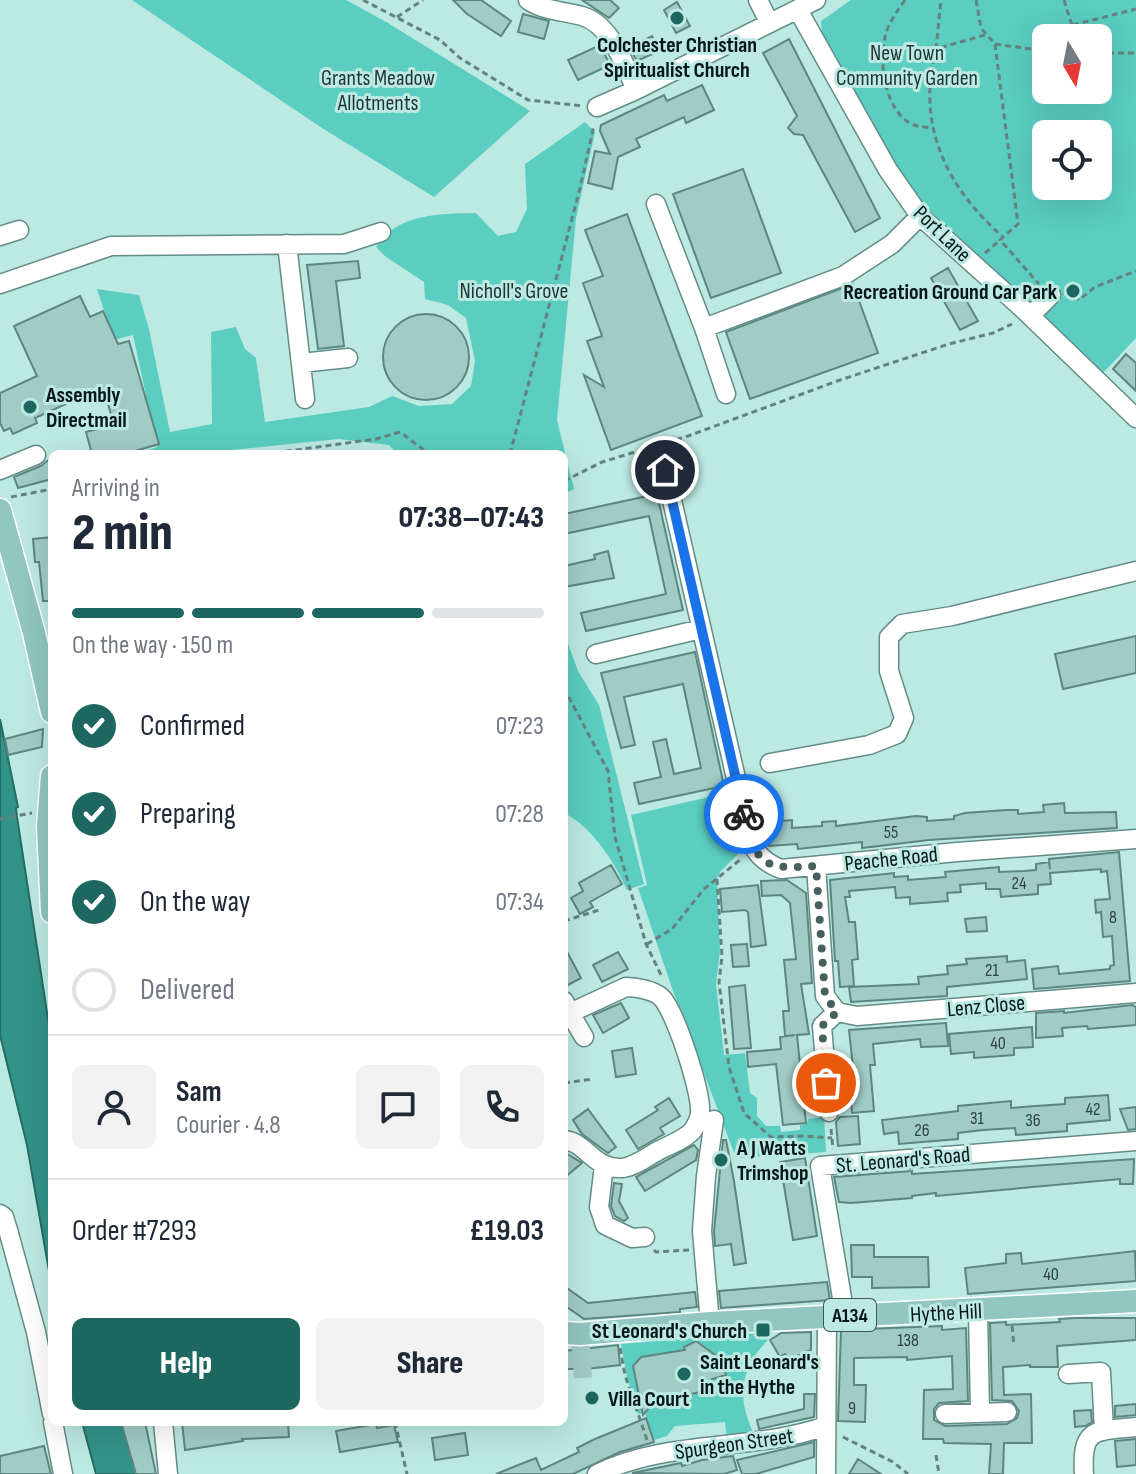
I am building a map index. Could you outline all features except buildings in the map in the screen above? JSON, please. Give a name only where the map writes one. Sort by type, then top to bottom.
[{"type":"main road","points":[[5,504],[48,693]]},
{"type":"main road","name":"Hythe Hill","points":[[568,1333],[1136,1301]]},
{"type":"street","points":[[528,0],[549,9],[586,17],[599,26],[614,47],[636,90]]},
{"type":"street","points":[[758,0],[769,22]]},
{"type":"street","points":[[597,107],[816,0]]},
{"type":"street","name":"Port Lane","points":[[798,10],[888,170],[920,216],[1136,418]]},
{"type":"street","points":[[656,204],[726,394]]},
{"type":"street","points":[[704,328],[843,276],[892,244],[920,216]]},
{"type":"street","points":[[0,236],[19,230]]},
{"type":"street","points":[[0,284],[111,246],[344,244],[381,232]]},
{"type":"street","points":[[287,244],[305,399]]},
{"type":"street","points":[[1030,316],[1051,295]]},
{"type":"street","points":[[301,363],[348,358]]},
{"type":"street","points":[[0,470],[36,455]]},
{"type":"street","points":[[665,470],[753,849]]},
{"type":"street","points":[[770,763],[869,745],[897,734],[904,718],[889,671],[889,637],[902,624],[952,616],[1136,571]]},
{"type":"street","points":[[596,654],[701,629]]},
{"type":"street","name":"Peache Road","points":[[753,849],[767,863],[781,869],[1136,839]]},
{"type":"street","points":[[816,866],[825,996],[837,1012],[822,1026],[829,1112]]},
{"type":"street","points":[[568,1007],[626,987],[659,995],[672,1010],[699,1093],[701,1115],[693,1131],[633,1165],[621,1168],[592,1159],[574,1141],[568,1140]]},
{"type":"street","name":"Lenz Close","points":[[837,1012],[857,1016],[1136,993]]},
{"type":"street","points":[[568,1009],[584,1037]]},
{"type":"street","points":[[710,1323],[703,1257],[706,1176],[714,1120]]},
{"type":"street","name":"St. Leonard's Road","points":[[836,1316],[820,1166],[1136,1141]]},
{"type":"street","points":[[604,1165],[599,1207],[605,1225],[632,1238],[645,1237]]},
{"type":"street","points":[[0,1214],[8,1230],[36,1332],[48,1394]]},
{"type":"street","points":[[978,1311],[980,1413]]},
{"type":"street","points":[[826,1474],[826,1426],[836,1316]]},
{"type":"street","points":[[1068,1374],[1101,1372],[1104,1431]]},
{"type":"street","points":[[945,1414],[1007,1412]]},
{"type":"street","points":[[54,1426],[63,1474]]},
{"type":"street","points":[[163,1426],[168,1474]]},
{"type":"street","name":"Spurgeon Street","points":[[597,1474],[632,1459],[767,1441],[826,1426]]},
{"type":"street","points":[[1084,1474],[1083,1447],[1087,1438],[1104,1431],[1136,1427]]},
{"type":"path","points":[[363,0],[440,40],[460,58],[528,100],[597,107],[580,188],[511,450]]},
{"type":"path","points":[[397,17],[423,0]]},
{"type":"path","points":[[905,0],[885,35],[884,87],[894,105],[911,124],[933,128]]},
{"type":"path","points":[[941,0],[936,49],[930,71],[929,105],[935,143],[948,171],[981,217],[1003,237]]},
{"type":"path","points":[[976,0],[981,28],[995,44],[1032,49]]},
{"type":"path","points":[[1064,0],[1073,24]]},
{"type":"path","points":[[1077,24],[1136,9]]},
{"type":"path","points":[[936,49],[985,35]]},
{"type":"path","points":[[995,44],[1018,224],[1000,240],[1051,295],[1064,287],[1079,300],[1095,287],[1136,271]]},
{"type":"path","points":[[1112,53],[1136,53]]},
{"type":"path","points":[[1015,227],[1020,232]]},
{"type":"path","points":[[568,479],[602,462],[712,428],[915,354],[993,333],[1030,316]]},
{"type":"path","points":[[295,450],[376,439],[400,432],[424,450]]},
{"type":"path","points":[[5,504],[48,490]]},
{"type":"path","points":[[568,696],[608,771],[615,837],[646,944],[667,987]]},
{"type":"path","points":[[0,819],[28,814]]},
{"type":"path","points":[[646,944],[672,929],[698,895],[753,849]]},
{"type":"path","points":[[717,879],[722,956],[719,982],[724,1041],[744,1113],[771,1137],[832,1138]]},
{"type":"path","points":[[568,920],[599,910]]},
{"type":"path","points":[[568,1082],[593,1079]]},
{"type":"path","points":[[829,1112],[835,1165]]},
{"type":"path","points":[[645,1237],[656,1252],[691,1250],[703,1257]]},
{"type":"path","points":[[619,1332],[625,1375],[652,1455]]},
{"type":"path","points":[[396,1426],[407,1474]]},
{"type":"path","points":[[826,1426],[852,1443],[893,1462],[908,1474]]},
{"type":"path","points":[[936,1455],[939,1474]]},
{"type":"green space","name":"Grants Meadow Allotments","points":[[132,0],[346,0],[530,111],[434,197],[322,128]]},
{"type":"green space","name":"New Town Community Garden","points":[[851,0],[1136,0],[1136,338],[1103,373],[908,190],[877,143],[822,33],[821,21]]},
{"type":"green space","name":"Nicholl's Grove","points":[[585,122],[595,132],[576,218],[557,420],[564,450],[394,450],[389,445],[339,439],[231,450],[148,450],[157,447],[133,335],[114,340],[97,289],[139,295],[170,432],[212,424],[211,332],[236,327],[245,349],[256,358],[265,422],[369,407],[392,396],[419,406],[452,404],[471,386],[475,361],[466,318],[448,305],[425,299],[424,282],[376,247],[396,227],[434,215],[476,213],[498,236],[516,232],[527,209],[525,164]]},
{"type":"green space","name":"Nicholl's Grove","points":[[568,465],[574,489],[568,492]]},
{"type":"green space","points":[[568,643],[578,671],[599,705],[644,884],[627,890],[601,846],[568,815]]},
{"type":"green space","points":[[726,793],[741,851],[717,879],[720,951],[716,984],[724,1055],[745,1053],[750,1093],[757,1098],[757,1116],[766,1126],[780,1126],[781,1132],[800,1130],[800,1125],[807,1124],[808,1119],[824,1117],[826,1152],[736,1158],[638,888],[647,885],[631,815]]},
{"type":"green space","points":[[772,1333],[750,1365],[744,1385],[746,1414],[754,1435],[727,1438],[725,1422],[675,1426],[667,1436],[654,1440],[645,1413],[638,1414],[621,1344]]},
{"type":"shaded area","points":[[0,719],[18,807],[48,1019],[48,1265],[27,1145],[0,1035]]},
{"type":"shaded area","points":[[83,1426],[124,1426],[141,1474],[96,1474]]},
{"type":"tunnel","points":[[580,1334],[583,1378]]},
{"type":"way so far","points":[[744,814],[753,849],[767,863],[781,869],[816,866],[825,996],[837,1012],[822,1026],[826,1083]]},
{"type":"place","name":"Colchester Christian Spiritualist Church","points":[[677,18]]},
{"type":"place","name":"Recreation Ground Car Park","points":[[1073,291]]},
{"type":"place","name":"Assembly Directmail","points":[[30,407]]},
{"type":"place","name":"A J Watts Trimshop","points":[[721,1160]]},
{"type":"place","name":"St Leonard's Church","points":[[763,1330]]},
{"type":"place","name":"Saint Leonard's in the Hythe","points":[[684,1374]]},
{"type":"place","name":"Villa Court","points":[[592,1398]]},
{"type":"route","points":[[665,470],[744,814]]}]
